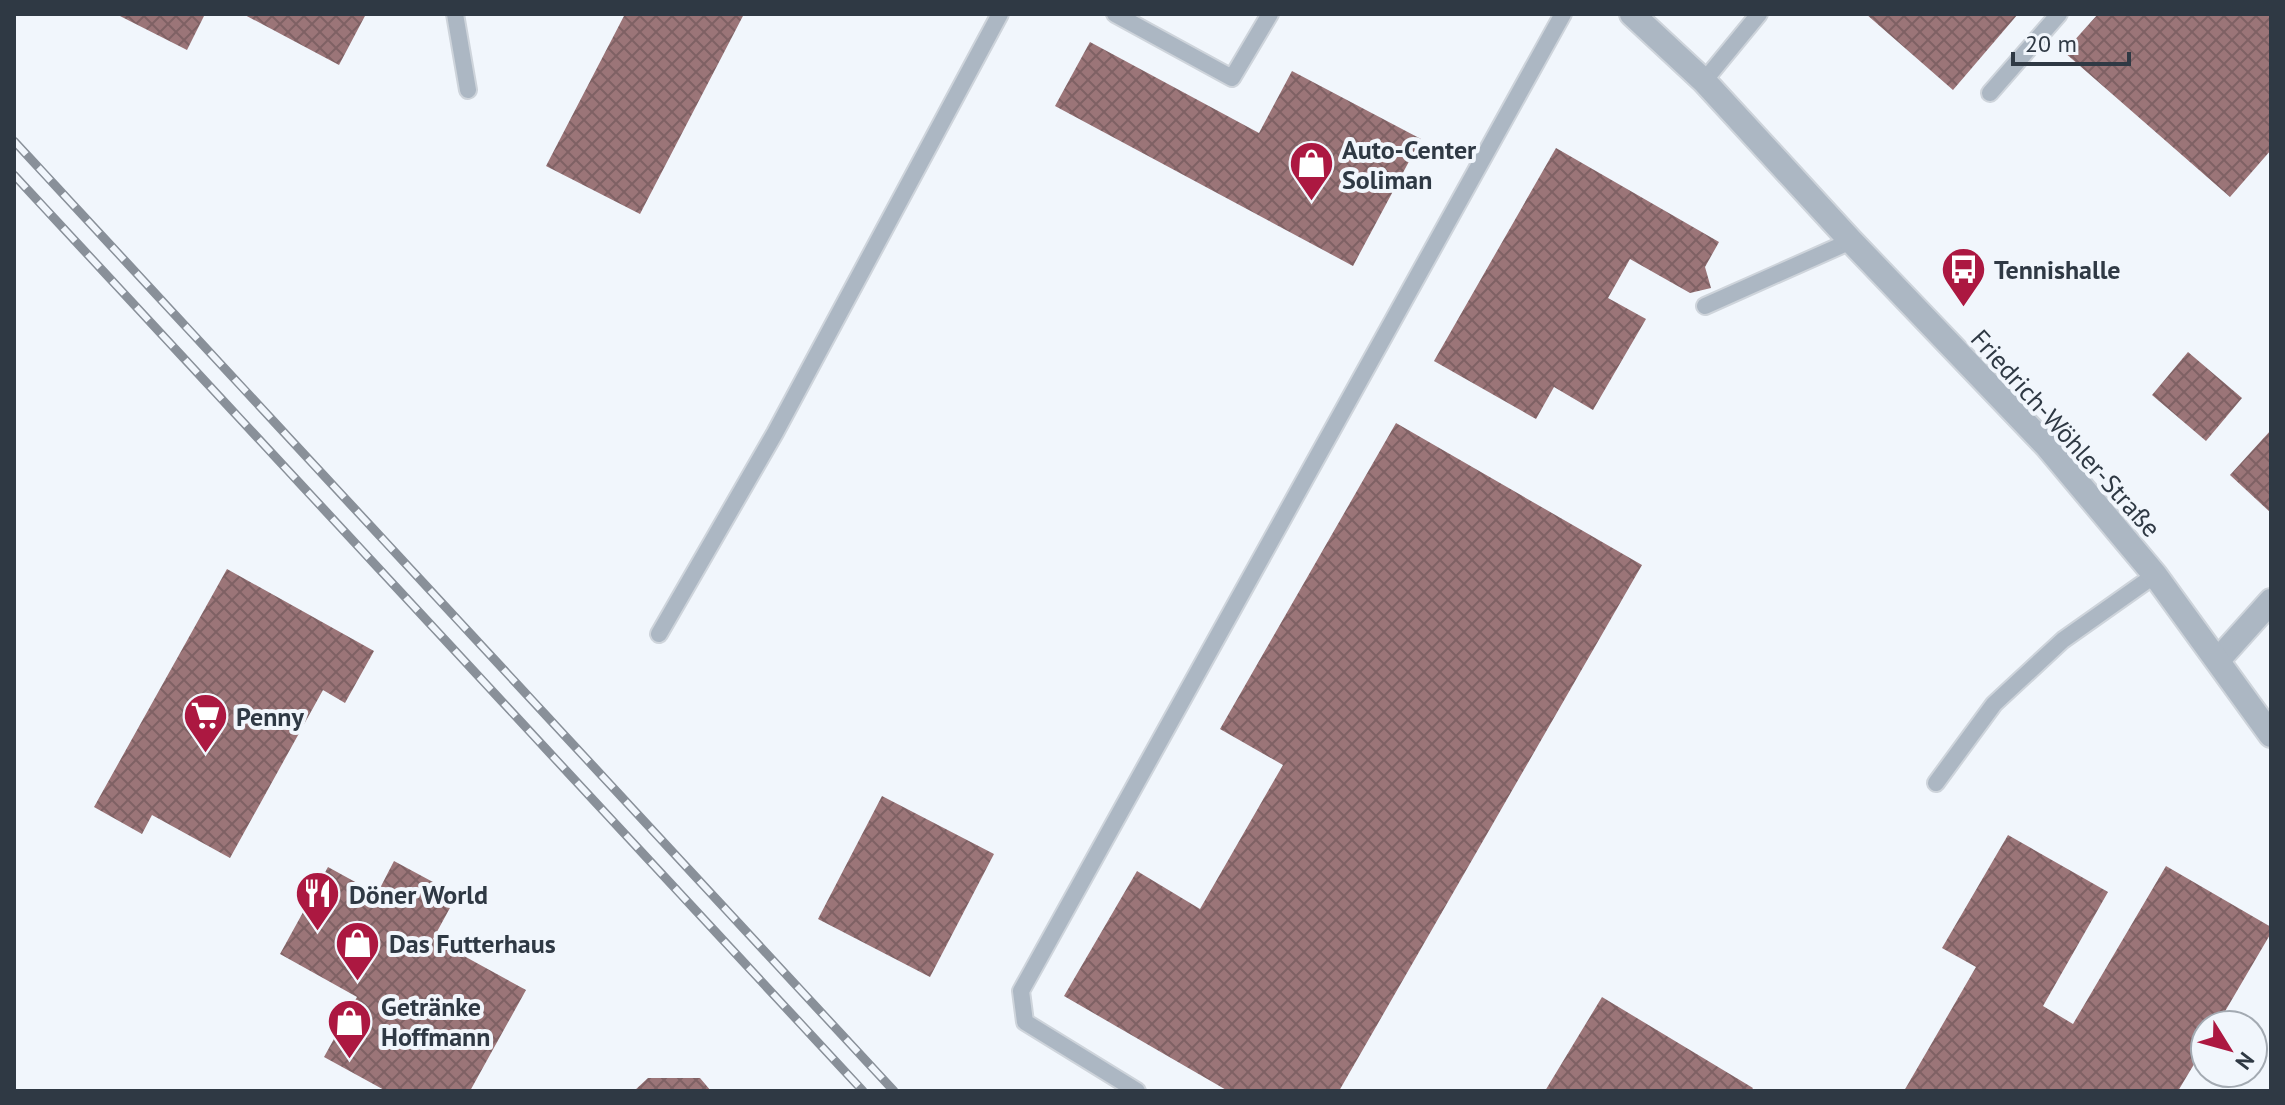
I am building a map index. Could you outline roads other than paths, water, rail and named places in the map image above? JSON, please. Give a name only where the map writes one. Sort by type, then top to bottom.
[{"type":"street","name":"Friedrich-Wöhler-Straße","points":[[1632,14],[1704,81],[1851,241],[2047,446],[2155,575],[2271,735]]},
{"type":"street","points":[[2218,660],[2271,601]]},
{"type":"lane","points":[[455,14],[468,90]]},
{"type":"lane","points":[[659,634],[775,433],[1000,14]]},
{"type":"lane","points":[[1115,14],[1232,78],[1270,14]]},
{"type":"lane","points":[[1137,1091],[1025,1022],[1021,991],[1563,14]]},
{"type":"lane","points":[[1704,81],[1759,14]]},
{"type":"lane","points":[[1990,93],[2059,14]]},
{"type":"lane","points":[[1705,306],[1851,241]]},
{"type":"lane","points":[[1936,783],[1994,704],[2063,640],[2155,575]]},
{"type":"railway","points":[[14,141],[894,1091]]},
{"type":"railway","points":[[14,175],[863,1091]]},
{"type":"place","name":"Auto-Center Soliman","points":[[1311,203]]},
{"type":"place","name":"Tennishalle","points":[[1963,308]]},
{"type":"place","name":"Penny","points":[[205,755]]},
{"type":"place","name":"Döner World","points":[[318,933]]},
{"type":"place","name":"Das Futterhaus","points":[[358,982]]},
{"type":"place","name":"Getränke Hoffmann","points":[[350,1060]]}]
